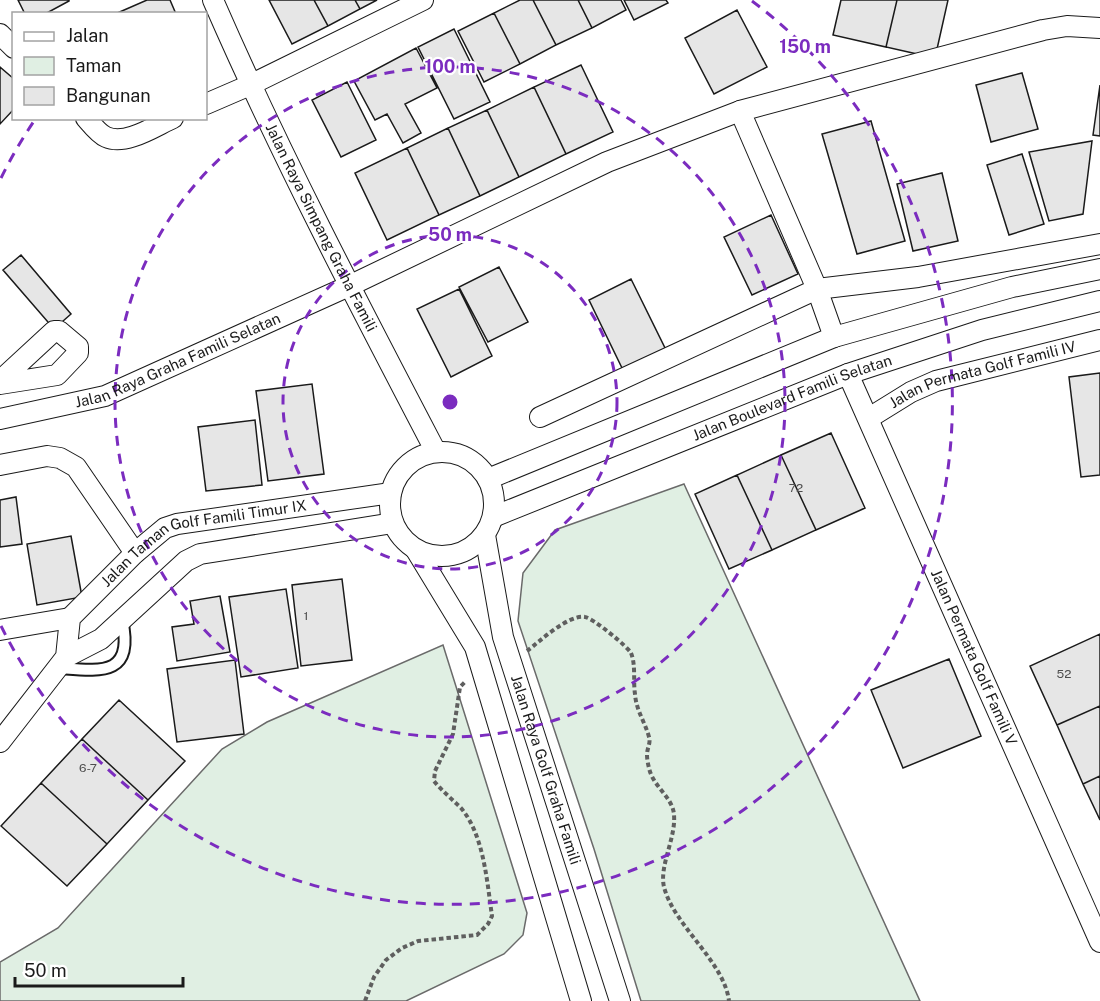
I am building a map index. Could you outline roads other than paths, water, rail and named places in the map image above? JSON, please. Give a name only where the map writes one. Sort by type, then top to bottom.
[{"type":"street","name":"Jalan Raya Simpang Graha Famili","points":[[213,0],[250,85],[349,286],[436,452]]},
{"type":"street","points":[[207,104],[250,85],[423,0]]},
{"type":"street","points":[[349,286],[607,162],[740,111],[1043,30],[1067,26],[1100,28]]},
{"type":"street","points":[[0,34],[12,46]]},
{"type":"street","points":[[740,111],[817,289],[834,337]]},
{"type":"street","points":[[88,120],[103,136],[118,140],[169,120]]},
{"type":"street","points":[[540,417],[817,289],[918,277],[1100,244]]},
{"type":"street","points":[[488,479],[834,337],[1012,287],[1100,269]]},
{"type":"street","name":"Jalan Raya Graha Famili Selatan","points":[[0,419],[105,396],[349,286]]},
{"type":"street","name":"Jalan Boulevard Famili Selatan","points":[[489,526],[848,374],[982,330],[1100,301]]},
{"type":"street","name":"Jalan Permata Golf Famili IV","points":[[868,418],[911,392],[936,381],[1100,340]]},
{"type":"street","name":"Jalan Permata Golf Famili V","points":[[848,374],[1100,942]]},
{"type":"street","points":[[436,452],[452,453],[467,458],[479,467],[488,479],[493,492],[495,504],[489,526],[474,546],[461,553],[438,556],[417,550],[399,533],[393,522],[390,508],[391,493],[397,478],[407,465],[421,456],[436,452]]},
{"type":"street","points":[[0,465],[47,456],[60,458],[76,467],[135,553]]},
{"type":"street","name":"Jalan Taman Golf Famili Timur IX","points":[[70,618],[135,553],[165,528],[177,524],[391,493]]},
{"type":"street","name":"Jalan Taman Golf Famili Timur IX","points":[[0,742],[62,663],[102,639],[186,561],[200,554],[393,522]]},
{"type":"street","name":"Jalan Raya Golf Graha Famili","points":[[489,526],[503,637],[620,1001]]},
{"type":"street","name":"Jalan Raya Golf Graha Famili","points":[[417,550],[475,647],[581,1001]]},
{"type":"street","points":[[0,630],[70,618],[102,639]]},
{"type":"street","points":[[62,663],[70,618]]},
{"type":"lane","points":[[62,663],[95,671],[112,666],[120,659],[126,646],[122,620]]}]
